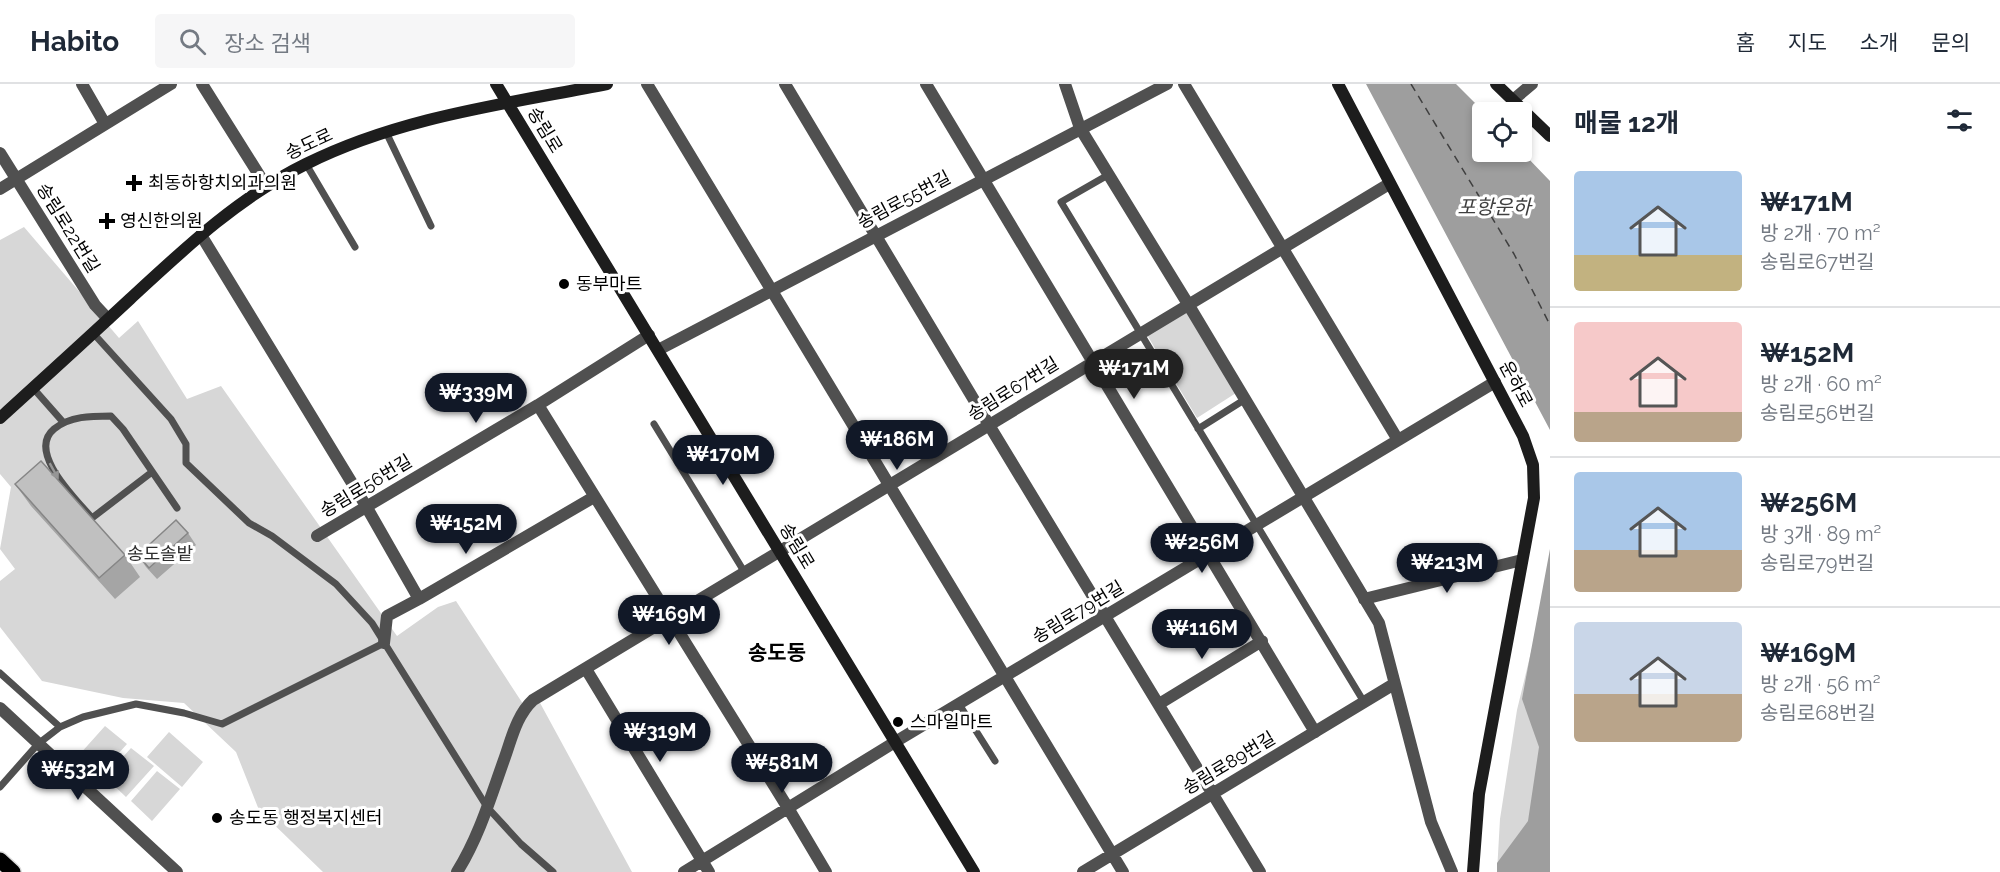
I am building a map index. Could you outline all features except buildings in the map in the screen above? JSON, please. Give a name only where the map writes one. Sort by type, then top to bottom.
[{"type":"main road","points":[[0,860],[13,872]]},
{"type":"street","points":[[82,84],[105,124]]},
{"type":"street","points":[[0,189],[171,84]]},
{"type":"street","points":[[202,84],[266,186]]},
{"type":"street","name":"송림로","points":[[496,84],[974,872]]},
{"type":"street","name":"송도로","points":[[0,418],[201,235],[266,186],[306,164],[386,132],[445,115],[607,84]]},
{"type":"street","points":[[646,84],[1123,872]]},
{"type":"street","points":[[786,84],[989,425],[1260,872]]},
{"type":"street","points":[[926,84],[1315,732]]},
{"type":"street","points":[[1065,84],[1080,128],[1379,623],[1431,822],[1452,872]]},
{"type":"street","name":"송림로55번길","points":[[658,350],[1167,84]]},
{"type":"street","points":[[1184,84],[1398,440]]},
{"type":"street","name":"운하로","points":[[1338,84],[1523,436],[1533,465],[1534,498],[1479,794],[1473,872]]},
{"type":"street","points":[[1496,84],[1550,136]]},
{"type":"street","points":[[1513,100],[1532,84]]},
{"type":"street","name":"송림로22번길","points":[[0,153],[95,305],[108,319]]},
{"type":"street","name":"송림로67번길","points":[[457,872],[487,807],[521,715],[525,707],[533,700],[1389,184]]},
{"type":"street","points":[[201,235],[420,599]]},
{"type":"street","name":"송림로56번길","points":[[317,536],[538,405],[648,335]]},
{"type":"street","name":"송림로79번길","points":[[684,872],[705,866],[788,808],[895,742],[1495,382]]},
{"type":"street","points":[[538,405],[826,872]]},
{"type":"street","points":[[384,643],[387,616],[594,497]]},
{"type":"street","points":[[1364,599],[1522,560]]},
{"type":"street","points":[[1159,704],[1262,641]]},
{"type":"street","points":[[586,669],[705,866]]},
{"type":"street","name":"송림로89번길","points":[[1083,872],[1394,684]]},
{"type":"street","points":[[0,708],[177,872]]},
{"type":"lane","points":[[386,132],[431,226]]},
{"type":"lane","points":[[306,164],[355,247]]},
{"type":"lane","points":[[1108,175],[1061,202],[1364,702]]},
{"type":"lane","points":[[93,333],[171,419],[186,444],[186,463],[249,523],[272,536],[336,584],[372,623],[487,807],[521,844],[553,872]]},
{"type":"lane","points":[[33,388],[63,422]]},
{"type":"lane","points":[[1198,429],[1244,400]]},
{"type":"lane","points":[[152,472],[92,518],[60,480],[45,451],[45,440],[48,434],[63,422],[91,416],[111,416],[123,429],[177,508]]},
{"type":"lane","points":[[654,424],[745,573]]},
{"type":"lane","points":[[0,787],[38,744],[60,727],[83,717],[136,704],[184,713],[222,724],[384,643]]},
{"type":"lane","points":[[0,673],[60,727]]},
{"type":"lane","points":[[959,704],[995,761]]},
{"type":"green space","name":"송도솔밭","points":[[24,227],[119,338],[138,321],[187,399],[221,386],[397,636],[438,607],[456,601],[525,707],[539,701],[632,872],[323,872],[259,810],[236,752],[184,703],[123,698],[42,681],[0,627],[0,581],[15,569],[0,549],[11,487],[0,474],[0,240]]},
{"type":"green space","points":[[1187,311],[1236,393],[1197,418],[1147,335]]},
{"type":"green space","points":[[1532,648],[1550,872],[1497,872],[1500,819],[1517,710]]},
{"type":"green space","points":[[105,726],[127,744],[99,775],[79,755]]},
{"type":"green space","points":[[169,732],[203,762],[182,787],[147,757]]},
{"type":"green space","points":[[131,748],[154,766],[126,797],[105,777]]},
{"type":"green space","points":[[157,771],[180,789],[152,821],[131,801]]},
{"type":"water","name":"포항운하","points":[[1366,84],[1456,84],[1474,102],[1472,102],[1472,162],[1532,162],[1550,181],[1550,430]]},
{"type":"water","points":[[1550,549],[1550,872],[1497,872],[1497,863],[1528,821],[1539,747],[1522,699]]},
{"type":"ferry route","points":[[1411,84],[1514,254],[1550,325]]},
{"type":"place","name":"최동하항치외과의원","points":[[134,183]]},
{"type":"place","name":"영신한의원","points":[[107,221]]},
{"type":"place","name":"동부마트","points":[[564,284]]},
{"type":"place","name":"스마일마트","points":[[898,722]]},
{"type":"place","name":"송도동 행정복지센터","points":[[217,818]]},
{"type":"district","name":"송도동","points":[[777,653]]}]
